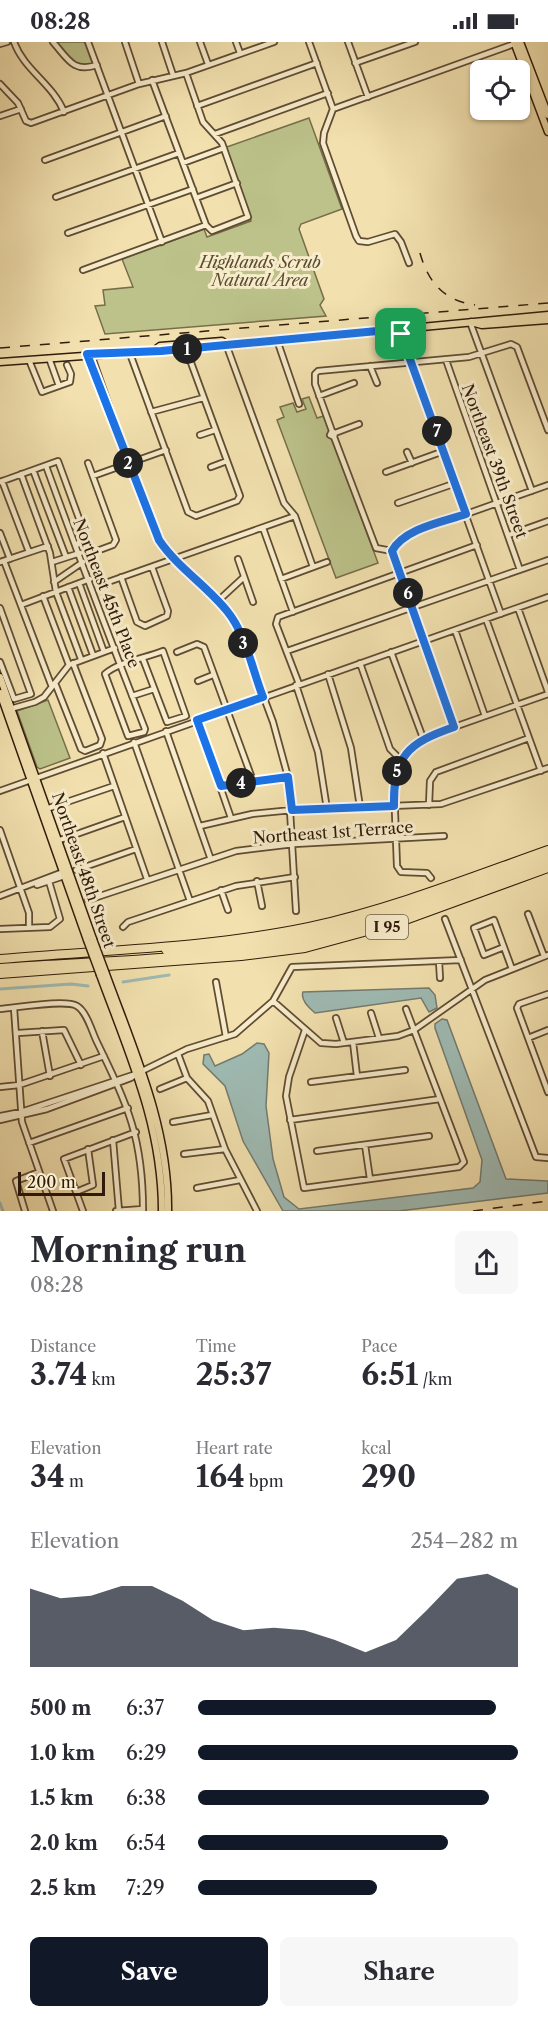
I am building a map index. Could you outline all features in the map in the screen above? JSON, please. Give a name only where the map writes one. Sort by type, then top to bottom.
[{"type":"highway","name":"I 95","points":[[0,961],[243,937],[337,920],[388,906],[548,849]]},
{"type":"highway","points":[[0,961],[256,942],[308,933],[380,915],[548,856]]},
{"type":"highway","name":"I 95","points":[[0,974],[294,950],[356,936],[548,865]]},
{"type":"highway","points":[[0,968],[230,951],[313,938],[384,920],[548,865]]},
{"type":"highway","points":[[337,920],[380,915]]},
{"type":"main road","points":[[516,43],[548,115]]},
{"type":"main road","points":[[516,43],[547,128]]},
{"type":"main road","points":[[0,362],[156,349],[186,349],[548,315]]},
{"type":"main road","points":[[470,322],[482,325],[548,320]]},
{"type":"main road","points":[[156,349],[160,346],[213,342],[226,344]]},
{"type":"main road","name":"Northeast 48th Street","points":[[0,677],[90,939],[139,1073]]},
{"type":"main road","name":"Northeast 48th Street","points":[[0,693],[12,708]]},
{"type":"main road","name":"Northeast 48th Street","points":[[12,708],[9,717],[49,808],[64,874],[90,939]]},
{"type":"main road","points":[[9,717],[19,727]]},
{"type":"main road","points":[[139,1073],[158,1145],[162,1211]]},
{"type":"main road","points":[[139,1073],[164,1144],[168,1211]]},
{"type":"street","points":[[0,44],[7,42]]},
{"type":"street","points":[[15,42],[24,60],[56,95],[64,112]]},
{"type":"street","points":[[53,42],[77,68],[84,69],[97,65]]},
{"type":"street","points":[[88,42],[162,242]]},
{"type":"street","points":[[124,42],[139,84]]},
{"type":"street","points":[[162,42],[173,75]]},
{"type":"street","points":[[200,42],[208,64]]},
{"type":"street","points":[[236,42],[240,54]]},
{"type":"street","points":[[0,84],[21,109],[28,123],[139,84],[186,73],[273,42]]},
{"type":"street","points":[[309,42],[333,109],[324,133],[323,143],[356,236],[359,241],[368,243],[395,234],[401,242],[409,263]]},
{"type":"street","points":[[348,42],[368,97]]},
{"type":"street","points":[[356,63],[415,42]]},
{"type":"street","points":[[333,109],[516,43]]},
{"type":"street","points":[[198,106],[317,63]]},
{"type":"street","points":[[152,80],[206,225],[212,231],[248,217],[224,148],[203,122],[186,73]]},
{"type":"street","points":[[215,134],[328,93]]},
{"type":"street","points":[[0,116],[21,109]]},
{"type":"street","points":[[45,160],[166,116]]},
{"type":"street","points":[[183,163],[224,148]]},
{"type":"street","points":[[56,197],[179,153]]},
{"type":"street","points":[[196,198],[237,183]]},
{"type":"street","points":[[68,233],[193,189]]},
{"type":"street","points":[[83,270],[206,225]]},
{"type":"street","points":[[470,322],[532,491]]},
{"type":"street","points":[[399,329],[501,614]]},
{"type":"street","points":[[277,340],[299,404]]},
{"type":"street","points":[[226,344],[284,503],[295,516],[313,567]]},
{"type":"street","points":[[392,551],[380,550],[374,543],[319,396],[315,374],[325,370],[446,360],[482,354],[514,344],[548,430]]},
{"type":"street","points":[[129,351],[192,516],[239,499],[186,349]]},
{"type":"street","points":[[89,354],[154,531],[174,559],[218,601],[239,631],[288,777],[292,810],[296,911]]},
{"type":"street","points":[[49,358],[59,386]]},
{"type":"street","points":[[29,360],[42,392],[70,382],[71,374],[66,364]]},
{"type":"street","name":"Northeast 39th Street","points":[[446,360],[520,570]]},
{"type":"street","points":[[370,366],[377,383]]},
{"type":"street","points":[[319,396],[354,383]]},
{"type":"street","points":[[151,412],[203,398]]},
{"type":"street","points":[[334,434],[359,424]]},
{"type":"street","points":[[200,435],[215,430]]},
{"type":"street","points":[[93,476],[166,450]]},
{"type":"street","points":[[386,472],[444,451]]},
{"type":"street","points":[[407,452],[412,463]]},
{"type":"street","points":[[29,552],[1,482],[58,461],[85,535],[76,546]]},
{"type":"street","points":[[211,467],[227,461]]},
{"type":"street","points":[[88,463],[116,543],[94,552]]},
{"type":"street","name":"Northeast 45th Place","points":[[46,466],[84,562],[122,666],[132,696],[145,729],[144,732],[128,736],[105,674],[122,666]]},
{"type":"street","points":[[33,470],[66,557]]},
{"type":"street","points":[[21,474],[48,546],[56,591],[81,659]]},
{"type":"street","points":[[398,503],[456,483]]},
{"type":"street","points":[[392,551],[398,542],[410,534],[548,485]]},
{"type":"street","points":[[108,582],[295,516]]},
{"type":"street","points":[[509,535],[548,521]]},
{"type":"street","points":[[263,528],[293,612]]},
{"type":"street","points":[[0,533],[5,561],[21,605],[81,749],[85,751],[100,746],[102,739],[43,596]]},
{"type":"street","points":[[327,809],[316,743],[276,619],[477,545]]},
{"type":"street","points":[[5,561],[48,546]]},
{"type":"street","points":[[392,551],[454,727]]},
{"type":"street","points":[[52,562],[80,553]]},
{"type":"street","points":[[238,559],[253,602]]},
{"type":"street","points":[[286,651],[548,560]]},
{"type":"street","points":[[54,582],[84,562]]},
{"type":"street","points":[[281,579],[327,562]]},
{"type":"street","points":[[121,577],[140,625],[145,626],[167,616],[168,610],[152,567]]},
{"type":"street","points":[[218,601],[244,577]]},
{"type":"street","points":[[21,605],[90,579]]},
{"type":"street","points":[[79,583],[104,652]]},
{"type":"street","points":[[68,587],[93,656]]},
{"type":"street","points":[[0,791],[548,597]]},
{"type":"street","points":[[0,608],[31,693],[14,699],[0,662]]},
{"type":"street","points":[[431,878],[427,873],[405,873],[398,869],[394,786],[401,760],[423,738],[548,693],[518,608]]},
{"type":"street","points":[[486,619],[541,771]]},
{"type":"street","points":[[455,630],[485,716]]},
{"type":"street","points":[[177,652],[201,645],[253,781]]},
{"type":"street","points":[[12,708],[44,697],[71,664],[115,648]]},
{"type":"street","points":[[122,666],[163,651],[186,716],[167,722],[143,659]]},
{"type":"street","points":[[391,652],[423,738]]},
{"type":"street","points":[[360,663],[390,749],[401,760]]},
{"type":"street","points":[[328,674],[351,748],[360,807]]},
{"type":"street","points":[[198,681],[213,675]]},
{"type":"street","points":[[132,696],[154,689]]},
{"type":"street","points":[[197,720],[231,818]]},
{"type":"street","points":[[166,731],[210,857]]},
{"type":"street","points":[[429,805],[430,781],[436,772],[529,738]]},
{"type":"street","points":[[134,742],[190,901]]},
{"type":"street","points":[[103,753],[147,879]]},
{"type":"street","points":[[200,826],[231,818],[292,810],[429,805],[451,802],[548,768]]},
{"type":"street","points":[[221,786],[288,777]]},
{"type":"street","points":[[49,808],[114,786]]},
{"type":"street","points":[[56,841],[125,817]]},
{"type":"street","points":[[0,830],[2,843],[29,913],[30,926]]},
{"type":"street","name":"Northeast 1st Terrace","points":[[88,900],[236,850],[294,844],[444,836]]},
{"type":"street","points":[[76,870],[136,849]]},
{"type":"street","points":[[0,896],[64,874]]},
{"type":"street","points":[[123,927],[128,922],[221,890],[257,881],[295,877]]},
{"type":"street","points":[[0,929],[50,927],[60,919],[48,880]]},
{"type":"street","points":[[257,881],[262,906]]},
{"type":"street","points":[[221,890],[228,910]]},
{"type":"street","points":[[273,1001],[321,1043],[352,1042],[414,1030],[472,988],[546,955],[528,914]]},
{"type":"street","points":[[445,919],[537,1159],[548,1158]]},
{"type":"street","points":[[504,947],[484,955],[474,928],[494,920],[504,947],[512,969]]},
{"type":"street","points":[[0,1118],[22,1115],[117,1082],[178,1054],[245,1028],[273,1001],[292,968],[461,960]]},
{"type":"street","points":[[439,962],[440,978]]},
{"type":"street","points":[[216,982],[226,1037]]},
{"type":"street","points":[[548,993],[519,1004],[517,1008],[548,1092]]},
{"type":"street","points":[[0,1009],[76,1005],[81,1010],[117,1082],[136,1132],[144,1186],[143,1210],[118,1211],[113,1140]]},
{"type":"street","points":[[14,1008],[18,1032],[22,1115],[29,1143],[53,1211]]},
{"type":"street","points":[[305,1030],[287,1086],[290,1120],[304,1188],[463,1165],[464,1162],[406,1009]]},
{"type":"street","points":[[371,1013],[379,1038]]},
{"type":"street","points":[[336,1018],[344,1043]]},
{"type":"street","points":[[18,1032],[63,1030],[81,1065]]},
{"type":"street","points":[[528,1038],[548,1030]]},
{"type":"street","points":[[42,1031],[50,1076]]},
{"type":"street","points":[[352,1042],[357,1076]]},
{"type":"street","points":[[178,1054],[187,1078],[203,1092],[225,1149],[257,1211]]},
{"type":"street","points":[[0,1088],[50,1076],[104,1056]]},
{"type":"street","points":[[311,1082],[405,1070]]},
{"type":"street","points":[[160,1089],[187,1078]]},
{"type":"street","points":[[290,1120],[440,1099]]},
{"type":"street","points":[[29,1143],[128,1108]]},
{"type":"street","points":[[173,1122],[212,1115]]},
{"type":"street","points":[[83,1211],[64,1159],[136,1132]]},
{"type":"street","points":[[317,1151],[429,1136]]},
{"type":"street","points":[[365,1145],[370,1179]]},
{"type":"street","points":[[76,1192],[93,1185],[88,1149]]},
{"type":"street","points":[[184,1154],[225,1149]]},
{"type":"street","points":[[25,1211],[16,1181],[39,1172]]},
{"type":"street","points":[[197,1188],[240,1180]]},
{"type":"green space","points":[[54,42],[87,42],[93,61],[92,65],[78,66]]},
{"type":"green space","name":"Highlands Scrub Natural Area","points":[[309,118],[342,209],[301,224],[299,229],[324,299],[320,305],[326,316],[105,334],[95,306],[105,305],[103,290],[133,287],[122,259],[204,229],[207,237],[251,221],[224,148]]},
{"type":"green space","points":[[309,397],[317,418],[324,416],[378,563],[336,578],[277,420],[284,417],[280,407],[293,403],[297,412],[306,409],[302,399]]},
{"type":"green space","points":[[48,700],[70,758],[40,769],[37,767],[17,711]]},
{"type":"water","points":[[429,988],[435,995],[437,1008],[429,1012],[421,998],[315,1013],[306,1004],[302,995],[303,992]]},
{"type":"water","points":[[442,1019],[447,1020],[506,1179],[548,1181],[548,1193],[399,1211],[283,1211],[243,1141],[225,1086],[203,1064],[204,1055],[209,1054],[215,1066],[242,1054],[257,1043],[264,1044],[269,1053],[266,1106],[273,1159],[284,1197],[299,1209],[473,1188],[480,1182],[482,1160],[435,1028],[435,1024]]},
{"type":"waterway","points":[[123,982],[169,975]]},
{"type":"waterway","points":[[0,989],[71,984],[88,986]]},
{"type":"waterway","points":[[0,1203],[3,1211]]},
{"type":"railway","points":[[420,253],[428,273],[439,288],[454,299],[475,305]]},
{"type":"railway","points":[[0,348],[548,303]]},
{"type":"railway","points":[[473,1211],[548,1201]]},
{"type":"route","points":[[399,329],[401,334],[466,514],[402,538],[392,551],[421,627],[454,727],[423,738],[401,760],[394,786],[394,806],[292,810],[288,777],[221,786],[197,720],[263,697],[239,631],[228,612],[165,550],[154,531],[87,354],[156,349],[161,351],[399,329]]}]
